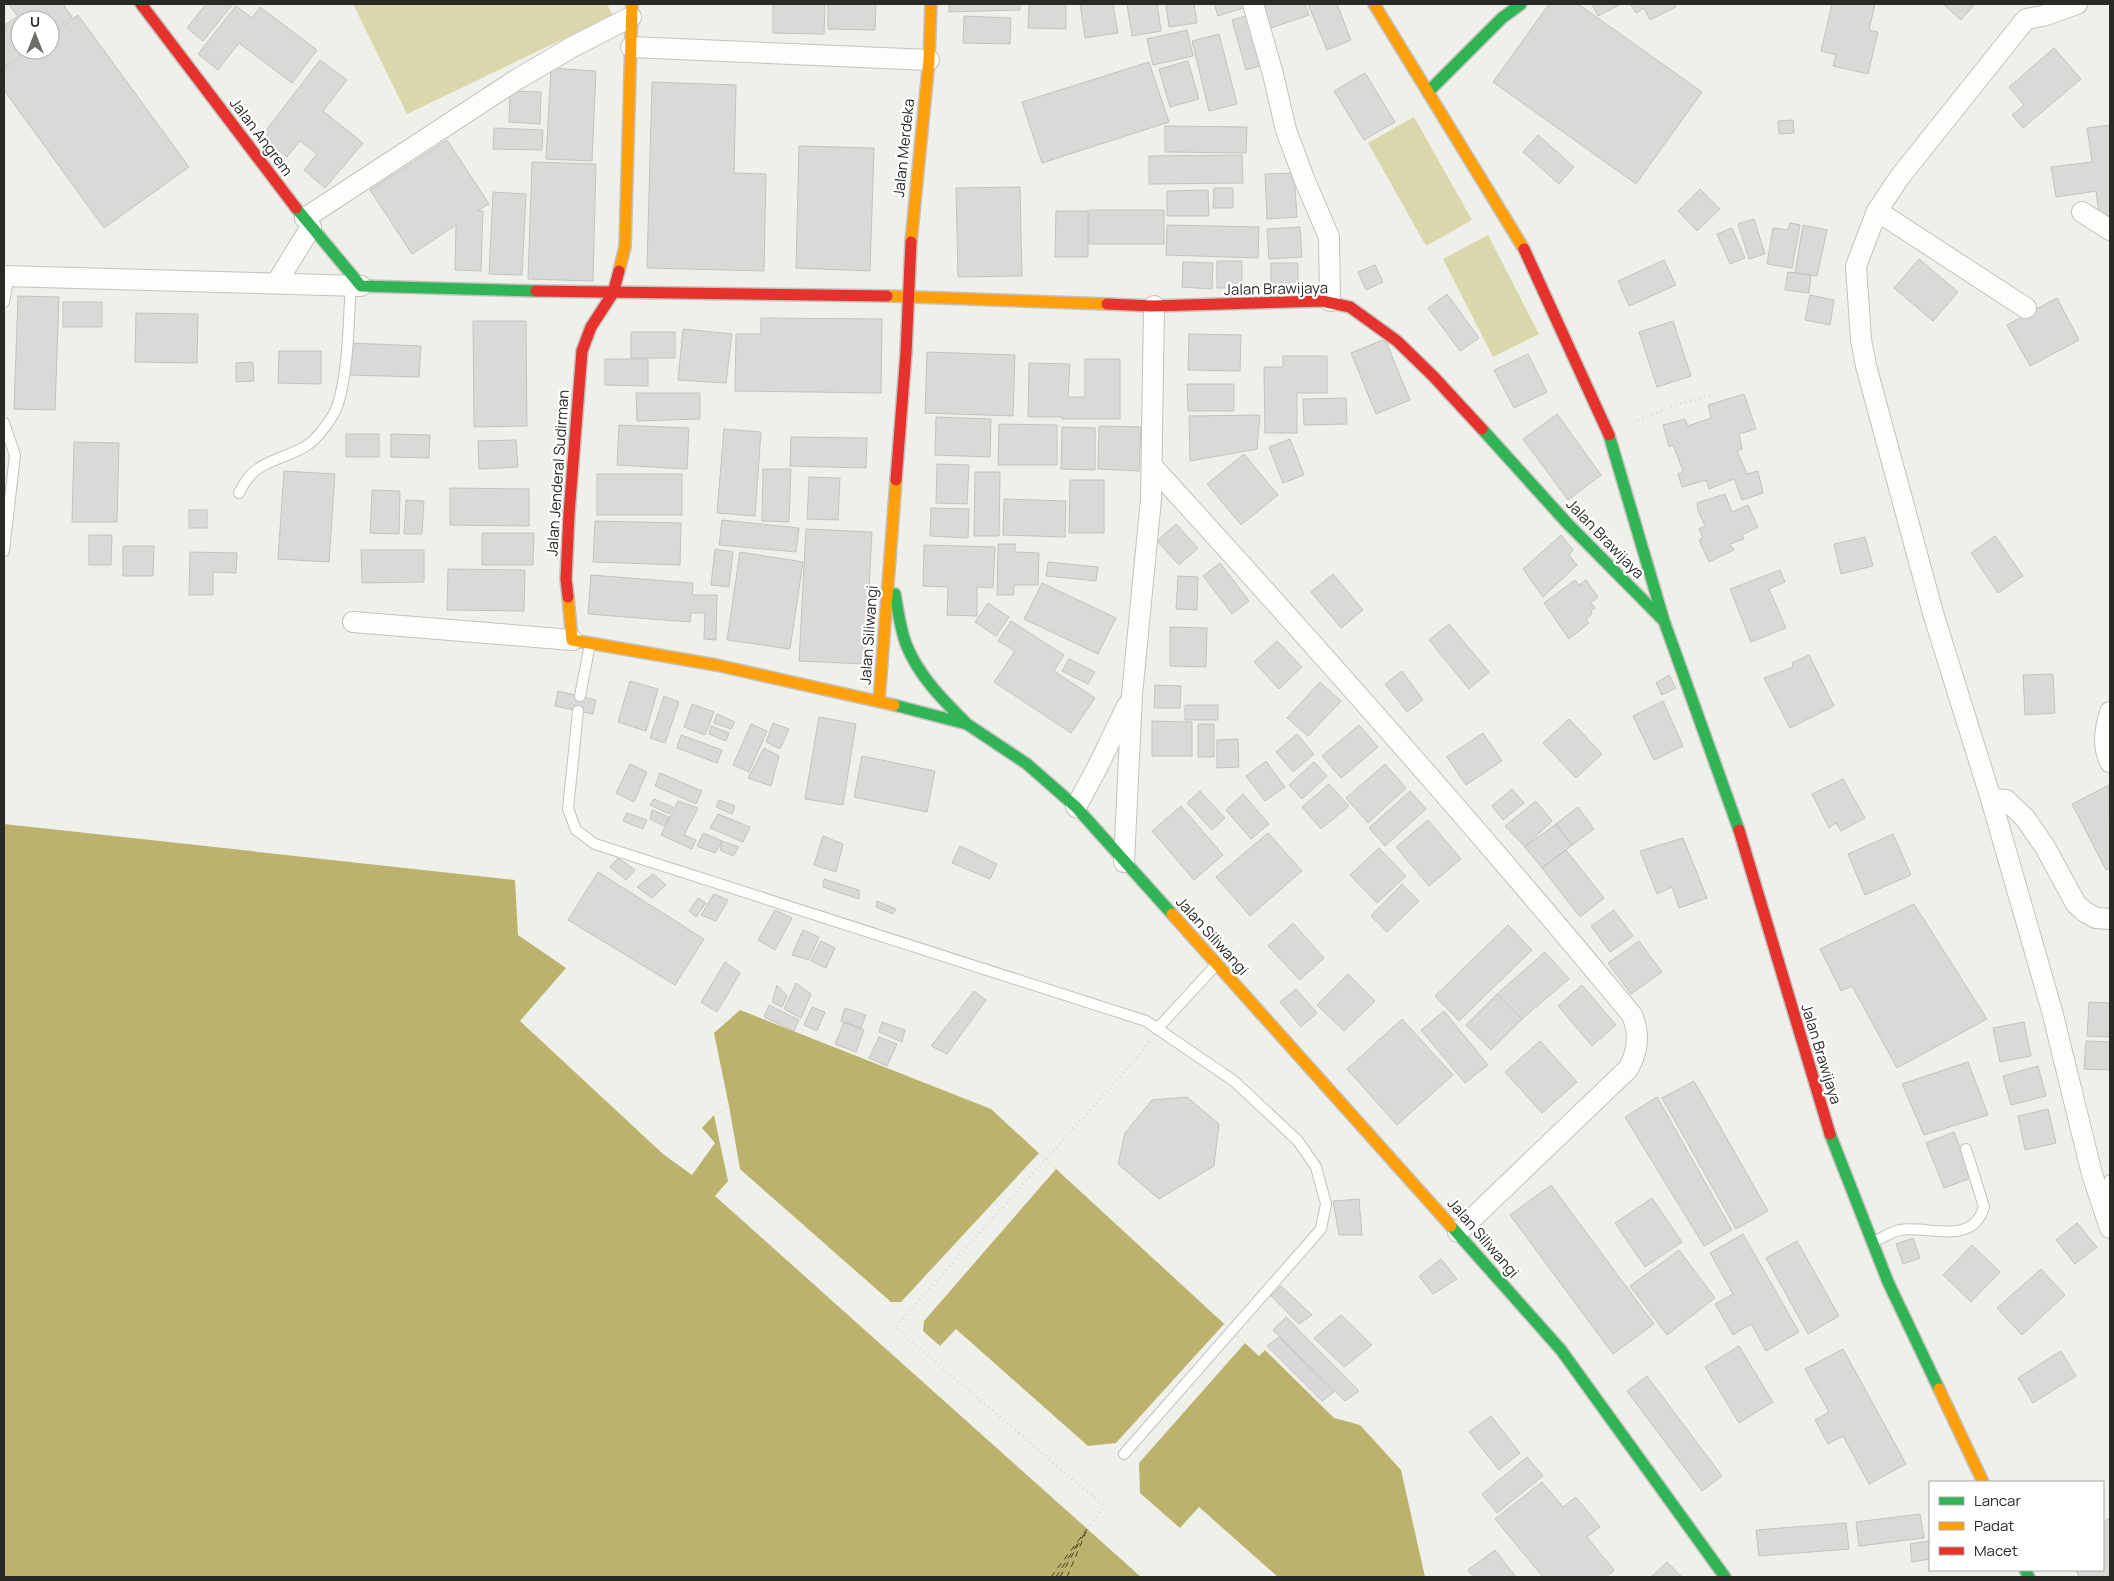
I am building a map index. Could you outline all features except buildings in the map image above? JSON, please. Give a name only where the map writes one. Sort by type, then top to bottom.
[{"type":"main road","name":"Jalan Angrem","points":[[142,4],[356,285]]},
{"type":"main road","name":"Jalan Merdeka","points":[[908,296],[914,202],[929,60],[931,4]]},
{"type":"main road","name":"Jalan Brawijaya","points":[[1374,4],[1534,266],[1608,433],[1638,550],[1737,825],[1824,1115],[1871,1243],[1983,1481]]},
{"type":"main road","points":[[1428,92],[1502,18],[1521,4]]},
{"type":"main road","name":"Jalan Jenderal Sudirman","points":[[581,641],[566,579],[568,523],[582,351],[591,327],[613,294],[624,247],[632,10]]},
{"type":"main road","name":"Jalan Brawijaya","points":[[356,285],[613,294],[908,296],[1154,306],[1330,301],[1350,307],[1397,341],[1433,376],[1567,523],[1614,564],[1664,621]]},
{"type":"main road","name":"Jalan Siliwangi","points":[[908,296],[906,353],[879,701],[967,724],[1027,764],[1076,807],[1458,1232],[1566,1357],[1725,1577]]},
{"type":"main road","points":[[889,566],[903,635],[909,652],[922,675],[934,690],[967,724]]},
{"type":"main road","points":[[581,641],[716,665],[879,701]]},
{"type":"street","points":[[1253,4],[1273,74],[1286,130],[1302,175],[1329,237],[1330,301]]},
{"type":"street","points":[[2076,4],[2043,16],[2024,11],[1887,193],[1877,212],[1856,266],[1863,354],[1933,613],[2052,1011],[2092,1174],[2100,1203],[2110,1228]]},
{"type":"street","points":[[278,282],[308,223],[516,80],[632,10]]},
{"type":"street","points":[[631,47],[929,60]]},
{"type":"street","points":[[1877,212],[2026,308]]},
{"type":"street","points":[[2082,212],[2110,230]]},
{"type":"street","points":[[6,276],[356,285]]},
{"type":"street","points":[[1124,862],[1132,695],[1144,575],[1152,466],[1154,306]]},
{"type":"street","points":[[1152,466],[1324,655],[1558,925],[1632,1015],[1635,1022],[1638,1043],[1636,1053],[1628,1069],[1458,1232]]},
{"type":"street","points":[[353,622],[581,641]]},
{"type":"street","points":[[1076,807],[1105,753],[1132,695]]},
{"type":"street","points":[[2110,712],[2105,738],[2110,762]]},
{"type":"street","points":[[1990,799],[2006,800],[2025,818],[2045,847],[2081,909],[2096,918],[2110,920]]},
{"type":"lane","points":[[4,302],[6,276]]},
{"type":"lane","points":[[239,493],[250,476],[270,462],[293,454],[309,444],[324,427],[338,405],[356,285]]},
{"type":"lane","points":[[4,423],[14,455],[4,551]]},
{"type":"lane","points":[[580,696],[581,641]]},
{"type":"lane","points":[[578,711],[568,809],[576,830],[594,844],[1146,1021],[1234,1081],[1298,1141],[1316,1167],[1326,1204],[1321,1229],[1124,1454]]},
{"type":"lane","points":[[1157,1029],[1217,964]]},
{"type":"lane","points":[[1871,1243],[1899,1230],[1948,1232],[1964,1229],[1982,1215],[1984,1207],[1966,1149]]},
{"type":"lane","points":[[2100,1203],[2110,1180]]},
{"type":"path","points":[[1608,433],[1675,405],[1710,396]]},
{"type":"path","points":[[1087,1529],[1104,1506],[895,1327],[1138,1058],[1157,1029]]},
{"type":"shaded area","points":[[353,4],[607,4],[613,15],[407,114]]},
{"type":"shaded area","points":[[1414,117],[1472,220],[1426,246],[1368,143]]},
{"type":"shaded area","points":[[1488,235],[1539,334],[1493,357],[1443,259]]},
{"type":"shaded area","points":[[4,824],[515,880],[518,935],[566,968],[520,1021],[663,1154],[692,1175],[715,1143],[702,1128],[714,1115],[729,1106],[714,1033],[740,1010],[991,1109],[1259,1356],[1265,1350],[1334,1418],[1360,1425],[1401,1470],[1425,1577],[4,1577]]},
{"type":"pier","points":[[729,1106],[740,1169],[891,1302],[901,1302],[1039,1153],[1056,1169],[924,1321],[923,1331],[940,1346],[956,1329],[1088,1446],[1116,1443],[1224,1324],[1245,1343],[1139,1463],[1140,1493],[1180,1528],[1199,1507],[1278,1577],[1141,1577],[715,1196],[728,1181],[714,1115]]},
{"type":"ferry route","points":[[1051,1577],[1087,1529]]},
{"type":"ferry route","points":[[1067,1577],[1086,1532]]},
{"type":"ferry route","points":[[1060,1577],[1084,1534]]},
{"type":"ferry route","points":[[1056,1577],[1080,1540]]},
{"type":"traffic: fast","points":[[1428,92],[1502,18],[1521,4]]},
{"type":"traffic: fast","points":[[296,208],[361,286],[536,291]]},
{"type":"traffic: fast","points":[[1482,429],[1567,523],[1664,621]]},
{"type":"traffic: fast","points":[[1609,435],[1664,621],[1739,830]]},
{"type":"traffic: fast","points":[[895,594],[902,632],[917,666],[931,686],[965,722]]},
{"type":"traffic: fast","points":[[894,705],[967,724],[1027,764],[1076,807],[1172,914]]},
{"type":"traffic: fast","points":[[1830,1134],[1888,1282],[1939,1389]]},
{"type":"traffic: fast","points":[[1451,1226],[1561,1350],[1725,1577]]},
{"type":"traffic: fast","points":[[2026,1571],[2029,1577]]},
{"type":"traffic: slow","points":[[619,271],[625,247],[632,4]]},
{"type":"traffic: slow","points":[[911,242],[929,60],[931,4]]},
{"type":"traffic: slow","points":[[1374,4],[1524,249]]},
{"type":"traffic: slow","points":[[887,296],[1107,304]]},
{"type":"traffic: slow","points":[[879,701],[896,480]]},
{"type":"traffic: slow","points":[[568,597],[572,640],[716,665],[894,705]]},
{"type":"traffic: slow","points":[[1172,914],[1451,1226]]},
{"type":"traffic: slow","points":[[1939,1389],[1983,1481]]},
{"type":"traffic: jam","points":[[141,4],[296,208]]},
{"type":"traffic: jam","points":[[896,480],[906,353],[911,242]]},
{"type":"traffic: jam","points":[[1524,249],[1609,435]]},
{"type":"traffic: jam","points":[[568,597],[566,579],[569,514],[582,351],[591,327],[613,293],[619,271]]},
{"type":"traffic: jam","points":[[536,291],[887,296]]},
{"type":"traffic: jam","points":[[1107,304],[1152,306],[1322,301],[1350,307],[1397,341],[1433,376],[1482,429]]},
{"type":"traffic: jam","points":[[1739,830],[1830,1134]]}]
